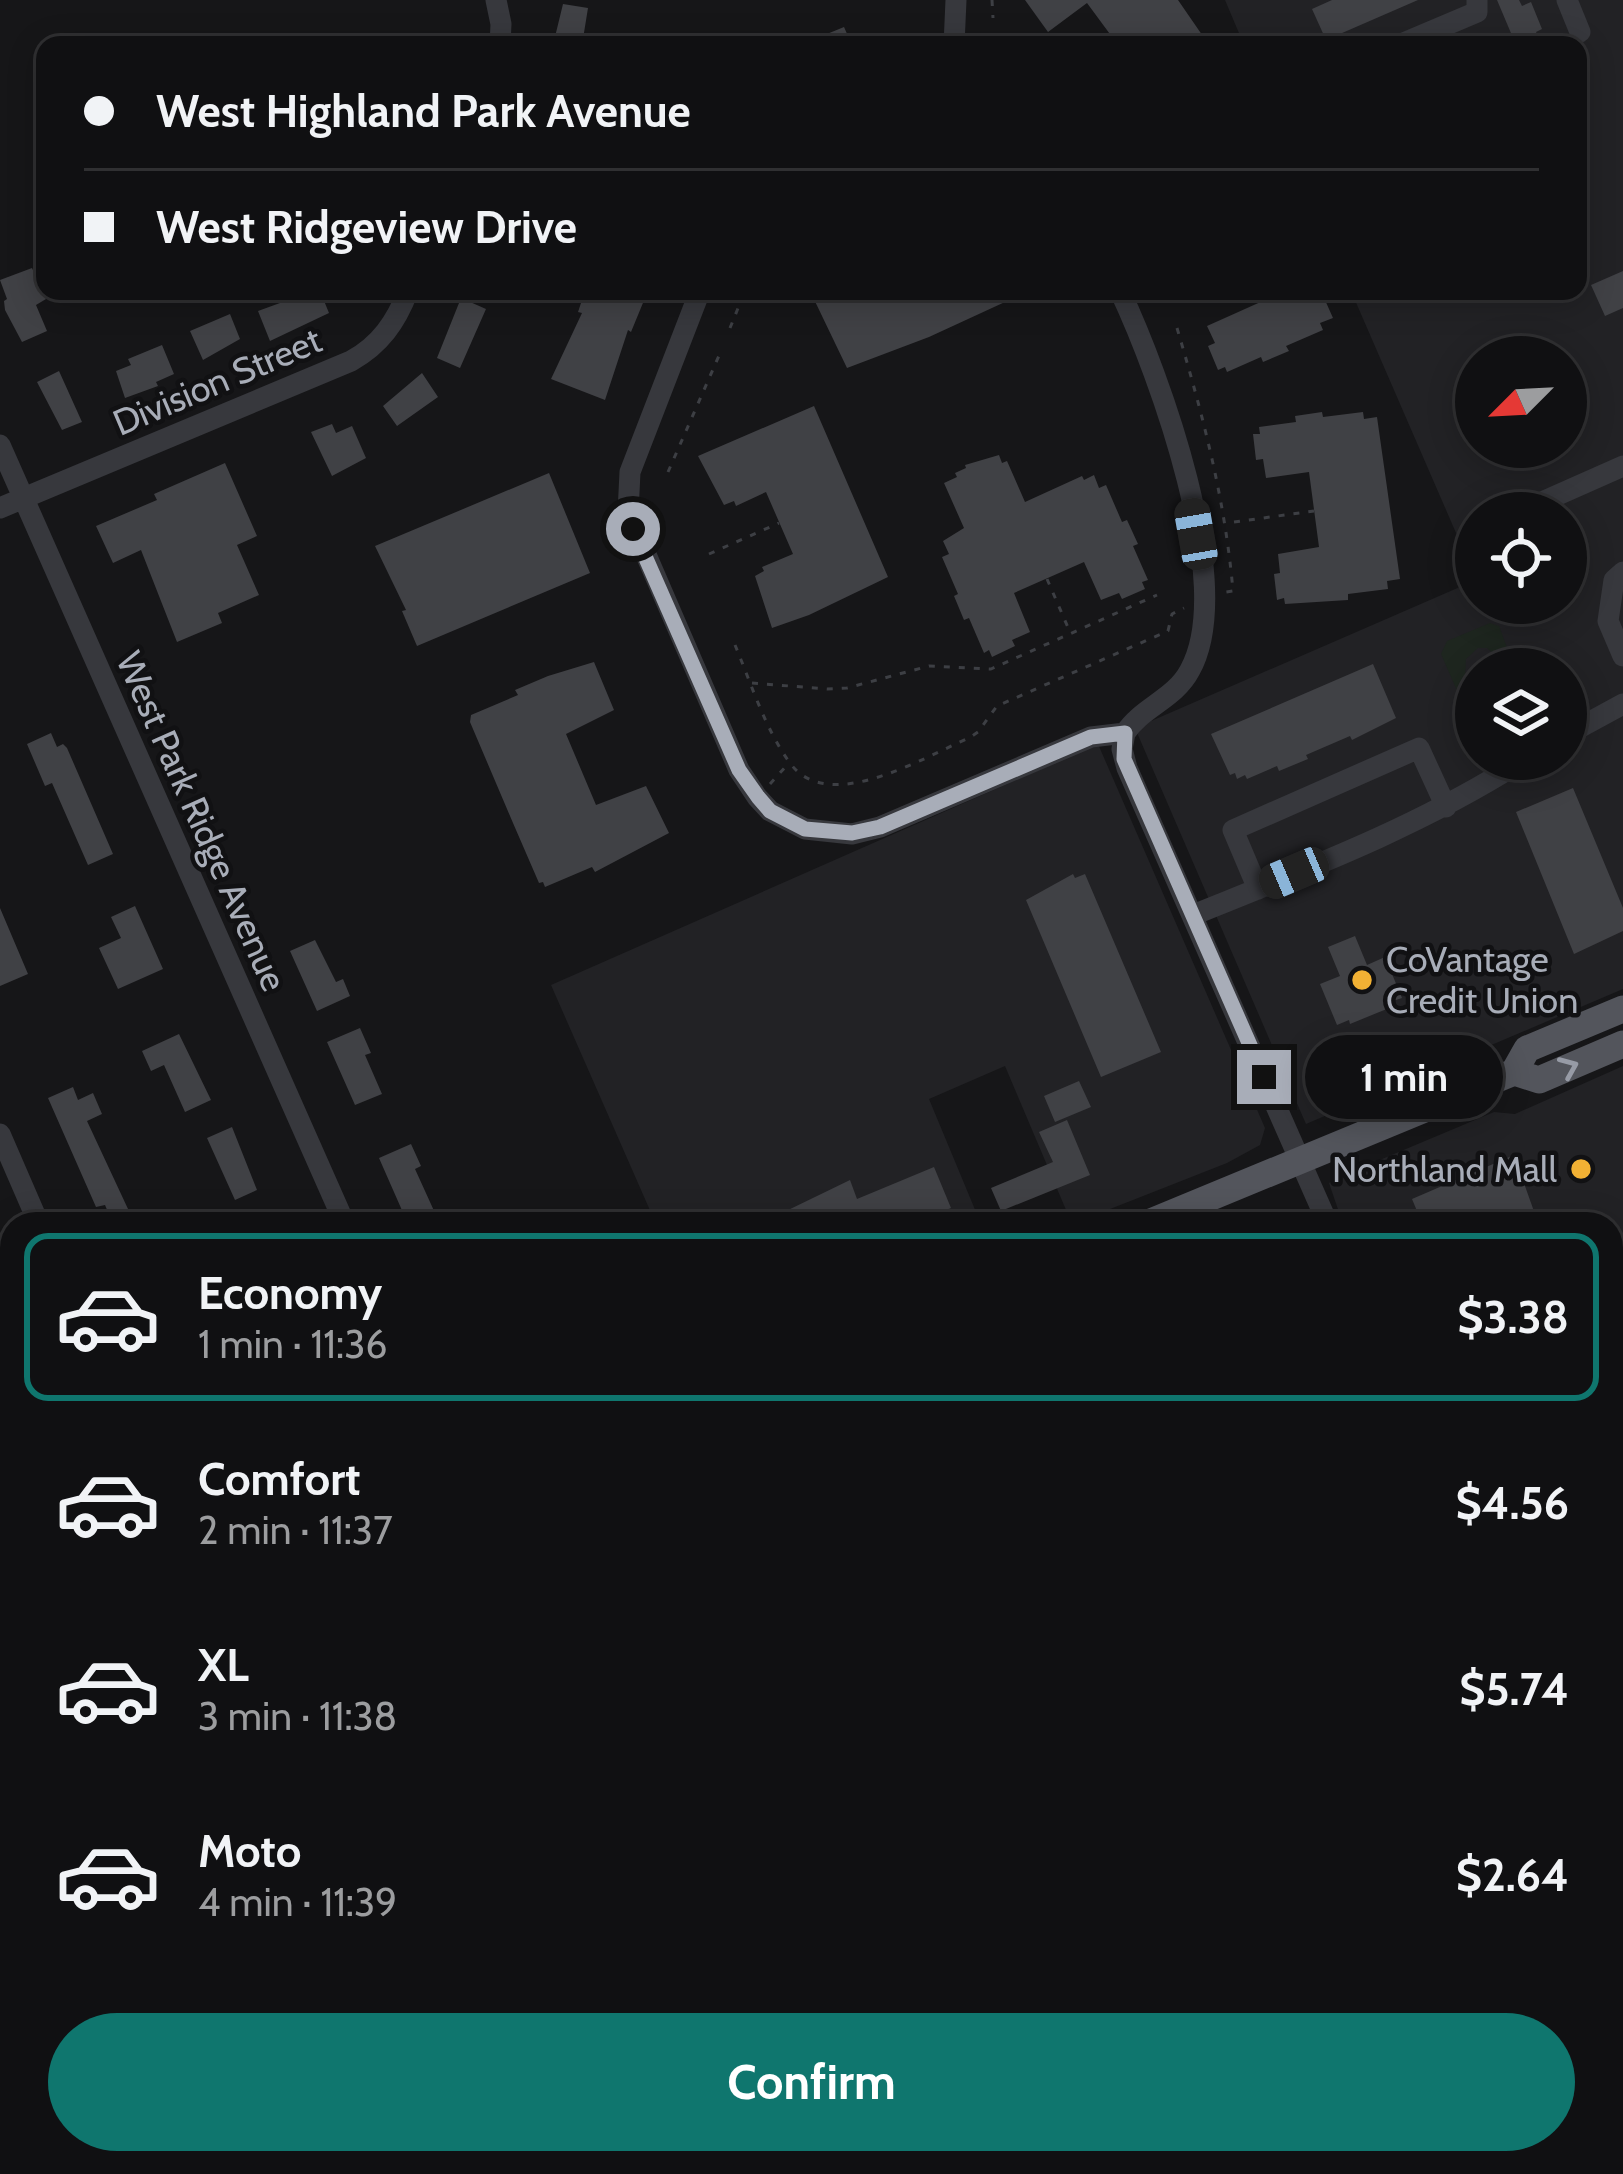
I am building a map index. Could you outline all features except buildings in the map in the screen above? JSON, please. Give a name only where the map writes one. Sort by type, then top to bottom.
[{"type":"main road","points":[[1514,1072],[1527,1049],[1623,1009]]},
{"type":"main road","points":[[1175,1212],[1514,1072],[1539,1079],[1623,1044]]},
{"type":"street","points":[[496,0],[501,36]]},
{"type":"street","points":[[954,36],[956,0]]},
{"type":"street","points":[[1420,36],[1477,12],[1477,0]]},
{"type":"street","points":[[1567,0],[1580,32]]},
{"type":"street","name":"Division Street","points":[[0,508],[351,361],[381,339],[404,300]]},
{"type":"street","points":[[697,300],[630,472],[628,513],[739,770],[770,811],[805,829],[852,833],[880,827],[1091,737],[1125,733],[1190,672],[1203,627],[1204,599],[1191,502],[1173,425],[1124,300]]},
{"type":"street","name":"West Park Ridge Avenue","points":[[0,445],[340,1212]]},
{"type":"street","points":[[1564,492],[1623,466]]},
{"type":"street","points":[[1623,572],[1614,580],[1608,621],[1623,656]]},
{"type":"street","points":[[1587,724],[1623,704]]},
{"type":"street","points":[[1125,733],[1124,759],[1323,1212]]},
{"type":"street","points":[[1258,889],[1233,830],[1419,748],[1446,807]]},
{"type":"street","points":[[1193,916],[1446,807],[1490,780]]},
{"type":"street","points":[[0,1134],[34,1212]]},
{"type":"path","points":[[992,0],[994,17]]},
{"type":"path","points":[[730,328],[742,300]]},
{"type":"path","points":[[1177,328],[1212,447],[1227,521],[1233,591]]},
{"type":"path","points":[[668,472],[721,351]]},
{"type":"path","points":[[1234,522],[1315,511]]},
{"type":"path","points":[[709,554],[779,523]]},
{"type":"path","points":[[1047,579],[1070,634]]},
{"type":"path","points":[[751,682],[847,688],[929,666],[991,669],[1157,595]]},
{"type":"path","points":[[735,645],[790,763],[809,779],[844,786],[969,738],[997,706],[1168,631],[1172,614],[1204,599]]},
{"type":"path","points":[[758,797],[790,763]]},
{"type":"shaded area","points":[[1225,0],[1623,0],[1623,989],[1306,1124],[1135,728],[1455,589],[1455,624],[1587,624],[1587,492],[1455,492],[1455,531],[1355,300],[1587,300],[1587,36],[1240,36]]},
{"type":"shaded area","points":[[1493,624],[1499,626],[1507,648],[1455,648],[1455,686],[1441,654],[1447,641]]},
{"type":"shaded area","points":[[1098,744],[1265,1128],[1260,1145],[1227,1163],[1102,1212],[1067,1212],[1005,1066],[929,1099],[976,1212],[651,1212],[551,985]]},
{"type":"shaded area","points":[[1623,1066],[1623,1212],[1339,1212],[1329,1183],[1494,1112],[1515,1114]]},
{"type":"place","name":"CoVantage Credit Union","points":[[1362,980]]},
{"type":"place","name":"Northland Mall","points":[[1581,1169]]},
{"type":"route","points":[[633,529],[739,770],[770,811],[805,829],[852,833],[880,827],[1091,737],[1125,733],[1124,759],[1264,1077]]}]
